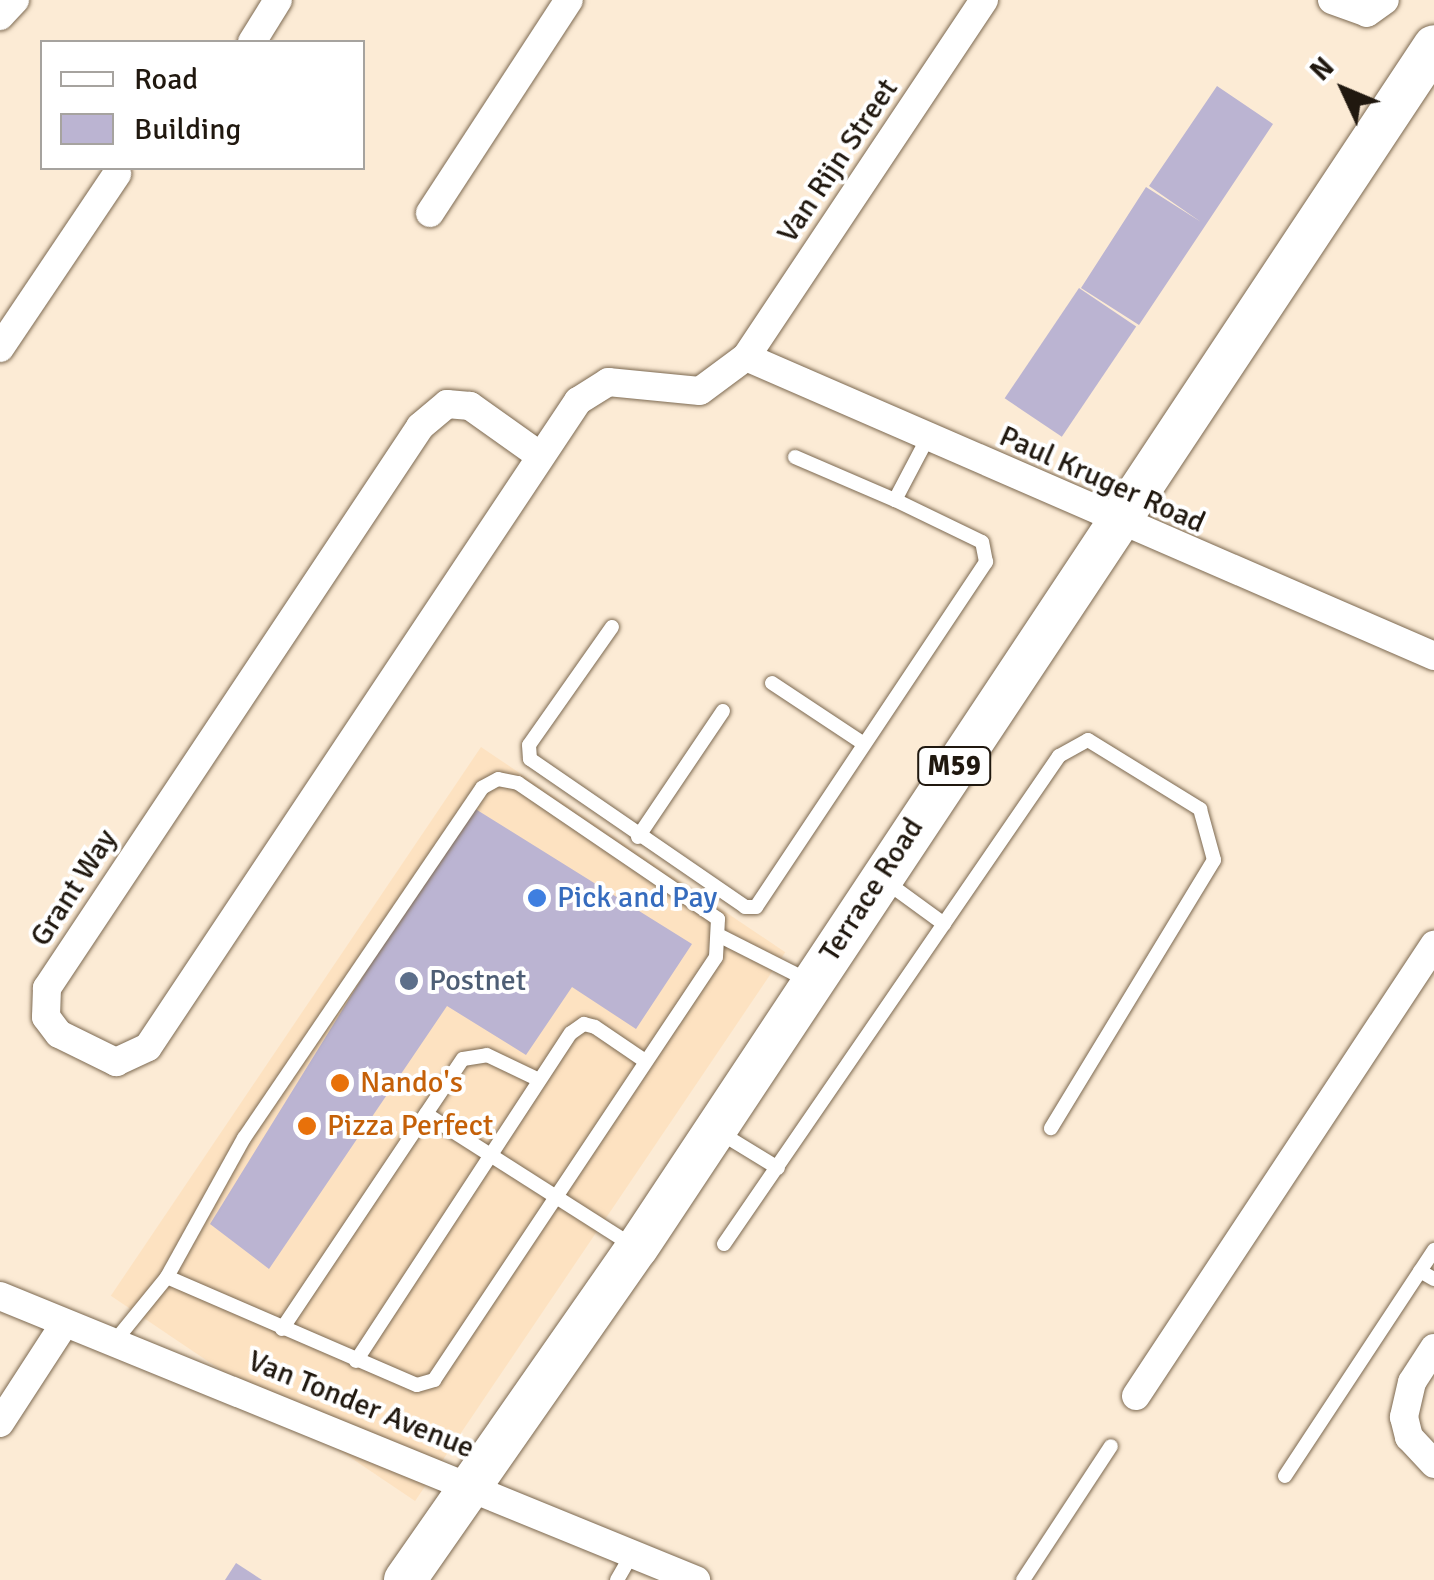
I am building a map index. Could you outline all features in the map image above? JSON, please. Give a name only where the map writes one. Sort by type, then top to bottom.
[{"type":"main road","name":"Terrace Road","points":[[404,1580],[637,1248],[1114,522],[1434,46]]},
{"type":"street","points":[[0,16],[15,0]]},
{"type":"street","points":[[253,40],[278,0]]},
{"type":"street","points":[[430,213],[569,0]]},
{"type":"street","name":"Van Rijn Street","points":[[539,455],[590,389],[625,382],[700,391],[746,357],[984,0]]},
{"type":"street","points":[[1332,0],[1367,13],[1385,0]]},
{"type":"street","points":[[0,348],[117,174]]},
{"type":"street","name":"Paul Kruger Road","points":[[746,357],[1114,522],[1434,656]]},
{"type":"street","name":"Grant Way","points":[[447,404],[470,406],[539,455],[163,1029],[138,1056],[116,1062],[59,1034],[43,1005],[55,974],[420,427],[447,404]]},
{"type":"street","points":[[1136,1396],[1434,945]]},
{"type":"street","name":"Van Tonder Avenue","points":[[0,1296],[470,1484],[696,1580]]},
{"type":"street","points":[[0,1423],[65,1323]]},
{"type":"street","points":[[1428,1459],[1404,1417],[1412,1382],[1434,1348]]},
{"type":"lane","points":[[896,500],[928,438]]},
{"type":"lane","points":[[612,627],[526,752],[534,764],[638,837],[745,907],[756,906],[988,552],[968,533],[795,457]]},
{"type":"lane","points":[[772,684],[864,744]]},
{"type":"lane","points":[[638,837],[723,711]]},
{"type":"lane","points":[[724,1244],[1059,756],[1088,740],[1200,809],[1212,833],[1214,860],[1051,1128]]},
{"type":"lane","points":[[115,1342],[167,1276],[244,1138],[482,788],[498,779],[518,783],[694,898],[718,919],[722,937],[716,956],[434,1380],[417,1386],[167,1276]]},
{"type":"lane","points":[[880,878],[944,924]]},
{"type":"lane","points":[[722,937],[811,982]]},
{"type":"lane","points":[[356,1361],[536,1079],[584,1024],[645,1061]]},
{"type":"lane","points":[[282,1329],[468,1056],[494,1058],[536,1079]]},
{"type":"lane","points":[[426,1114],[637,1248]]},
{"type":"lane","points":[[714,1130],[778,1168]]},
{"type":"lane","points":[[1285,1476],[1427,1275],[1434,1250]]},
{"type":"lane","points":[[1023,1580],[1111,1446]]},
{"type":"lane","points":[[617,1580],[632,1554]]},
{"type":"shaded area","points":[[481,747],[785,952],[415,1501],[111,1296]]},
{"type":"building","points":[[1217,86],[1273,124],[1139,325],[1081,288],[1146,187],[1201,222],[1149,186]]},
{"type":"building","points":[[1079,288],[1136,327],[1062,437],[1005,398]]},
{"type":"building","points":[[469,805],[692,944],[636,1029],[572,987],[526,1055],[447,1006],[269,1269],[210,1224]]},
{"type":"building","points":[[236,1563],[262,1580],[225,1580]]},
{"type":"place","name":"Pick and Pay","points":[[537,898]]},
{"type":"place","name":"Postnet","points":[[409,981]]},
{"type":"place","name":"Nando's","points":[[340,1083]]},
{"type":"place","name":"Pizza Perfect","points":[[307,1126]]}]
